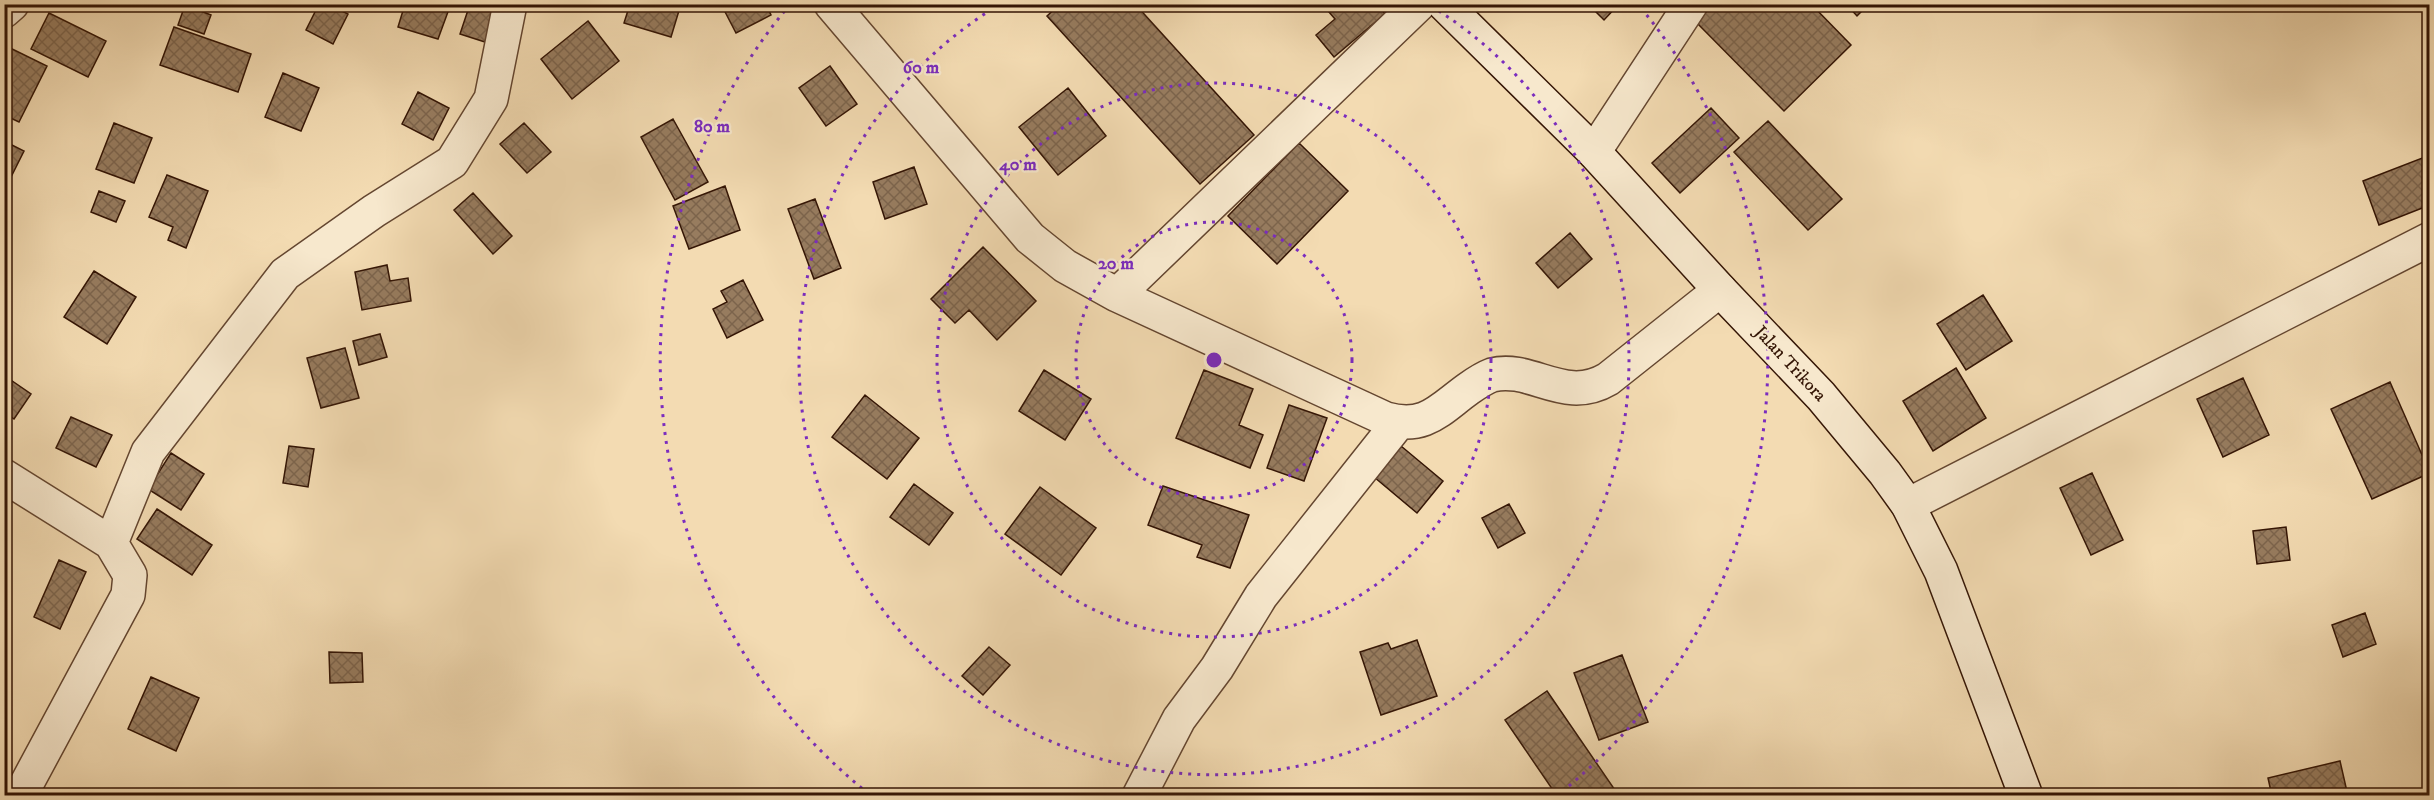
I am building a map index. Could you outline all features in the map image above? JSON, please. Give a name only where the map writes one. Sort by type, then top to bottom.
[{"type":"street","points":[[4,11],[12,4]]},
{"type":"street","points":[[111,543],[148,452],[285,274],[374,211],[452,162],[491,99],[510,4]]},
{"type":"street","points":[[831,4],[1030,238],[1065,266],[1117,295],[1386,419],[1399,423],[1425,421],[1492,375],[1510,374],[1579,390],[1595,387],[1720,290]]},
{"type":"street","points":[[1117,295],[1419,4]]},
{"type":"street","name":"Jalan Trikora","points":[[1444,4],[1594,152],[1821,396],[1885,473],[1908,505],[1941,571],[2026,795]]},
{"type":"street","points":[[1594,152],[1692,4]]},
{"type":"street","points":[[1908,505],[2430,239]]},
{"type":"street","points":[[1139,795],[1179,719],[1218,668],[1261,596],[1399,423]]},
{"type":"street","points":[[4,476],[111,543],[130,575],[128,595],[20,795]]},
{"type":"building","points":[[319,4],[328,4],[348,14],[333,44],[306,30]]},
{"type":"building","points":[[405,4],[433,4],[449,9],[438,39],[398,27]]},
{"type":"building","points":[[470,4],[498,5],[485,42],[460,34]]},
{"type":"building","points":[[630,4],[681,4],[671,37],[624,23]]},
{"type":"building","points":[[721,4],[766,4],[771,15],[736,33]]},
{"type":"building","points":[[1060,4],[1135,4],[1254,135],[1200,184],[1047,16]]},
{"type":"building","points":[[1322,4],[1377,4],[1385,14],[1334,57],[1316,35],[1335,19]]},
{"type":"building","points":[[1588,4],[1619,4],[1604,20]]},
{"type":"building","points":[[1714,4],[1811,4],[1851,45],[1784,111],[1696,22]]},
{"type":"building","points":[[1846,4],[1869,4],[1857,16]]},
{"type":"building","points":[[185,5],[211,15],[204,34],[178,25]]},
{"type":"building","points":[[49,13],[106,41],[88,77],[31,49]]},
{"type":"building","points":[[588,21],[619,61],[572,99],[541,59]]},
{"type":"building","points":[[174,27],[251,54],[238,92],[160,65]]},
{"type":"building","points":[[4,45],[47,66],[19,122],[4,115]]},
{"type":"building","points":[[830,66],[857,104],[826,126],[799,88]]},
{"type":"building","points":[[283,73],[319,88],[301,131],[265,117]]},
{"type":"building","points":[[1068,88],[1106,136],[1058,175],[1019,127]]},
{"type":"building","points":[[418,92],[449,108],[433,140],[402,124]]},
{"type":"building","points":[[1711,108],[1739,138],[1680,193],[1652,163]]},
{"type":"building","points":[[673,119],[708,182],[675,200],[641,137]]},
{"type":"building","points":[[1768,121],[1842,199],[1808,230],[1734,152]]},
{"type":"building","points":[[114,123],[152,138],[134,183],[96,169]]},
{"type":"building","points":[[524,123],[551,152],[527,173],[500,144]]},
{"type":"building","points":[[4,141],[24,151],[6,187],[4,186]]},
{"type":"building","points":[[1299,143],[1348,191],[1277,264],[1228,216]]},
{"type":"building","points":[[2430,155],[2430,205],[2379,225],[2363,181]]},
{"type":"building","points":[[914,167],[927,204],[885,219],[873,182]]},
{"type":"building","points":[[167,175],[208,191],[186,248],[168,240],[173,227],[149,217]]},
{"type":"building","points":[[725,186],[740,230],[689,249],[673,206]]},
{"type":"building","points":[[99,191],[125,201],[116,222],[91,212]]},
{"type":"building","points":[[473,193],[512,236],[493,254],[454,210]]},
{"type":"building","points":[[815,199],[841,268],[814,279],[788,209]]},
{"type":"building","points":[[1570,233],[1592,259],[1558,288],[1536,263]]},
{"type":"building","points":[[983,247],[1036,301],[997,340],[969,310],[955,323],[931,299]]},
{"type":"building","points":[[387,265],[390,281],[408,278],[411,301],[362,310],[355,272]]},
{"type":"building","points":[[94,271],[136,297],[107,344],[64,317]]},
{"type":"building","points":[[743,280],[763,320],[727,338],[713,309],[727,302],[721,291]]},
{"type":"building","points":[[1983,295],[2012,341],[1966,370],[1937,324]]},
{"type":"building","points":[[380,334],[387,357],[359,365],[353,341]]},
{"type":"building","points":[[345,348],[359,398],[321,408],[307,358]]},
{"type":"building","points":[[1956,368],[1986,418],[1933,451],[1903,401]]},
{"type":"building","points":[[1044,370],[1091,399],[1065,440],[1019,411]]},
{"type":"building","points":[[1204,370],[1253,389],[1239,425],[1263,435],[1250,468],[1176,438]]},
{"type":"building","points":[[5,376],[31,394],[14,419],[4,412]]},
{"type":"building","points":[[2243,378],[2269,435],[2223,457],[2197,399]]},
{"type":"building","points":[[2390,382],[2430,473],[2372,499],[2331,409]]},
{"type":"building","points":[[865,395],[919,438],[887,479],[832,437]]},
{"type":"building","points":[[1289,405],[1327,418],[1304,481],[1267,468]]},
{"type":"building","points":[[71,417],[112,435],[96,467],[56,448]]},
{"type":"building","points":[[289,446],[314,449],[308,487],[283,483]]},
{"type":"building","points":[[1401,446],[1443,481],[1417,513],[1374,477]]},
{"type":"building","points":[[171,453],[204,474],[181,510],[148,489]]},
{"type":"building","points":[[2092,473],[2123,540],[2091,555],[2060,488]]},
{"type":"building","points":[[914,484],[953,513],[929,545],[890,517]]},
{"type":"building","points":[[1163,486],[1249,515],[1230,568],[1197,557],[1202,545],[1148,525]]},
{"type":"building","points":[[1040,487],[1096,528],[1061,575],[1005,534]]},
{"type":"building","points":[[1509,504],[1525,533],[1498,548],[1482,518]]},
{"type":"building","points":[[157,509],[212,545],[192,575],[137,539]]},
{"type":"building","points":[[2286,527],[2290,560],[2257,564],[2253,531]]},
{"type":"building","points":[[59,560],[86,572],[60,629],[34,617]]},
{"type":"building","points":[[2365,613],[2376,644],[2343,657],[2332,625]]},
{"type":"building","points":[[1417,640],[1437,696],[1381,715],[1360,652],[1388,643],[1391,649]]},
{"type":"building","points":[[989,647],[1010,665],[983,695],[962,676]]},
{"type":"building","points":[[329,652],[362,653],[363,682],[330,683]]},
{"type":"building","points":[[1622,655],[1648,722],[1599,740],[1574,673]]},
{"type":"building","points":[[151,677],[199,698],[176,751],[128,729]]},
{"type":"building","points":[[1547,691],[1617,793],[1613,796],[1557,796],[1505,720]]},
{"type":"building","points":[[2340,761],[2348,796],[2272,796],[2268,778]]}]
